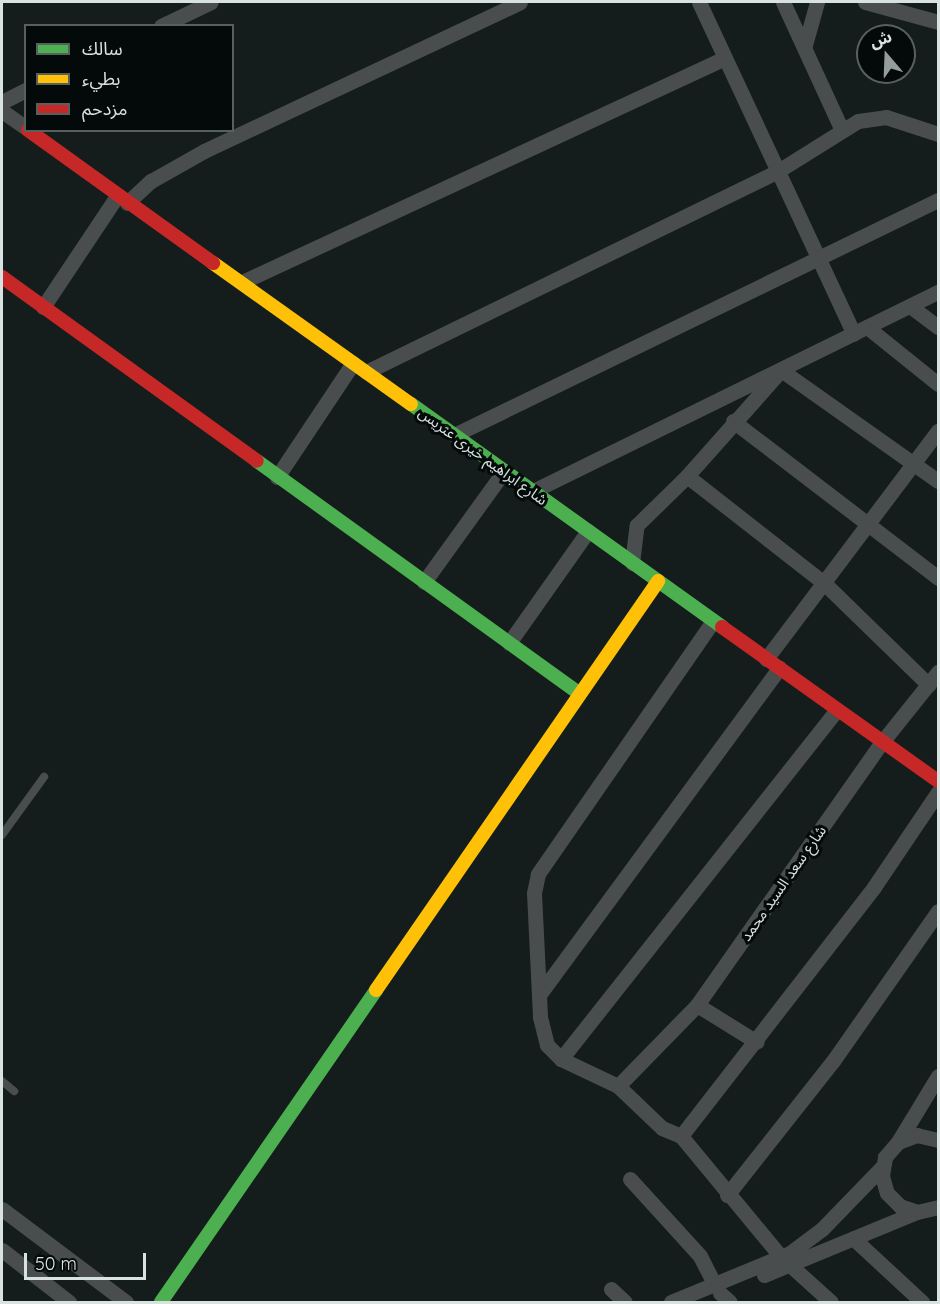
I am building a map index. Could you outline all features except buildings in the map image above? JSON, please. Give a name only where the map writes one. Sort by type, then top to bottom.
[{"type":"street","points":[[165,24],[211,2]]},
{"type":"street","points":[[44,307],[122,200],[151,181],[204,151],[520,2]]},
{"type":"street","points":[[699,2],[819,258],[861,331],[939,384]]},
{"type":"street","points":[[783,2],[805,45],[842,130]]},
{"type":"street","points":[[805,45],[816,2]]},
{"type":"street","points":[[865,2],[939,22]]},
{"type":"street","points":[[242,282],[725,58]]},
{"type":"street","points":[[2,102],[24,91]]},
{"type":"street","name":"شارع ابراهيم خيرى عتريس","points":[[2,111],[24,127]]},
{"type":"street","points":[[277,477],[360,368],[778,171],[858,121],[886,117],[939,134]]},
{"type":"street","name":"شارع ابراهيم خيرى عتريس","points":[[31,132],[122,200],[242,282],[939,781]]},
{"type":"street","points":[[454,435],[939,200]]},
{"type":"street","points":[[2,277],[579,693]]},
{"type":"street","points":[[533,492],[939,292]]},
{"type":"street","points":[[910,306],[939,327]]},
{"type":"street","points":[[632,563],[637,525],[687,476],[733,421],[781,370]]},
{"type":"street","points":[[781,370],[939,482]]},
{"type":"street","points":[[733,421],[939,578]]},
{"type":"street","points":[[766,659],[939,431]]},
{"type":"street","points":[[424,582],[504,471]]},
{"type":"street","points":[[687,476],[824,584],[929,684]]},
{"type":"street","points":[[509,643],[588,531]]},
{"type":"street","points":[[161,1302],[658,581]]},
{"type":"street","points":[[713,621],[538,874],[534,893],[539,995],[547,1045],[561,1059],[618,1086],[662,1128],[681,1136],[727,1196],[785,1261],[831,1302]]},
{"type":"street","points":[[539,995],[779,668]]},
{"type":"street","name":"شارع سعد السيد محمد","points":[[618,1086],[697,1005],[882,742],[939,672]]},
{"type":"street","points":[[561,1059],[837,710]]},
{"type":"street","points":[[681,1136],[757,1042],[874,887],[939,792]]},
{"type":"street","points":[[727,1196],[833,1061],[939,911]]},
{"type":"street","points":[[697,1005],[757,1042]]},
{"type":"street","points":[[785,1261],[822,1229],[882,1167],[939,1076]]},
{"type":"street","points":[[898,1142],[917,1135],[939,1140]]},
{"type":"street","points":[[882,1167],[883,1185],[893,1200],[917,1212]]},
{"type":"street","points":[[630,1179],[700,1256],[722,1294]]},
{"type":"street","points":[[2,1209],[126,1302]]},
{"type":"street","points":[[694,1302],[722,1294],[785,1261],[854,1239],[917,1212],[937,1210]]},
{"type":"street","points":[[854,1239],[922,1302]]},
{"type":"street","points":[[2,1250],[69,1302]]},
{"type":"street","points":[[611,1289],[625,1302]]},
{"type":"street","points":[[671,1302],[722,1294]]},
{"type":"lane","points":[[2,835],[44,777]]},
{"type":"lane","points":[[2,1081],[14,1091]]},
{"type":"traffic: fast","points":[[411,404],[722,627]]},
{"type":"traffic: fast","points":[[257,461],[579,693]]},
{"type":"traffic: fast","points":[[161,1302],[376,990]]},
{"type":"traffic: slow","points":[[213,263],[411,404]]},
{"type":"traffic: slow","points":[[376,990],[658,581]]},
{"type":"traffic: jam","points":[[31,132],[213,263]]},
{"type":"traffic: jam","points":[[2,277],[257,461]]},
{"type":"traffic: jam","points":[[722,627],[938,781]]}]
